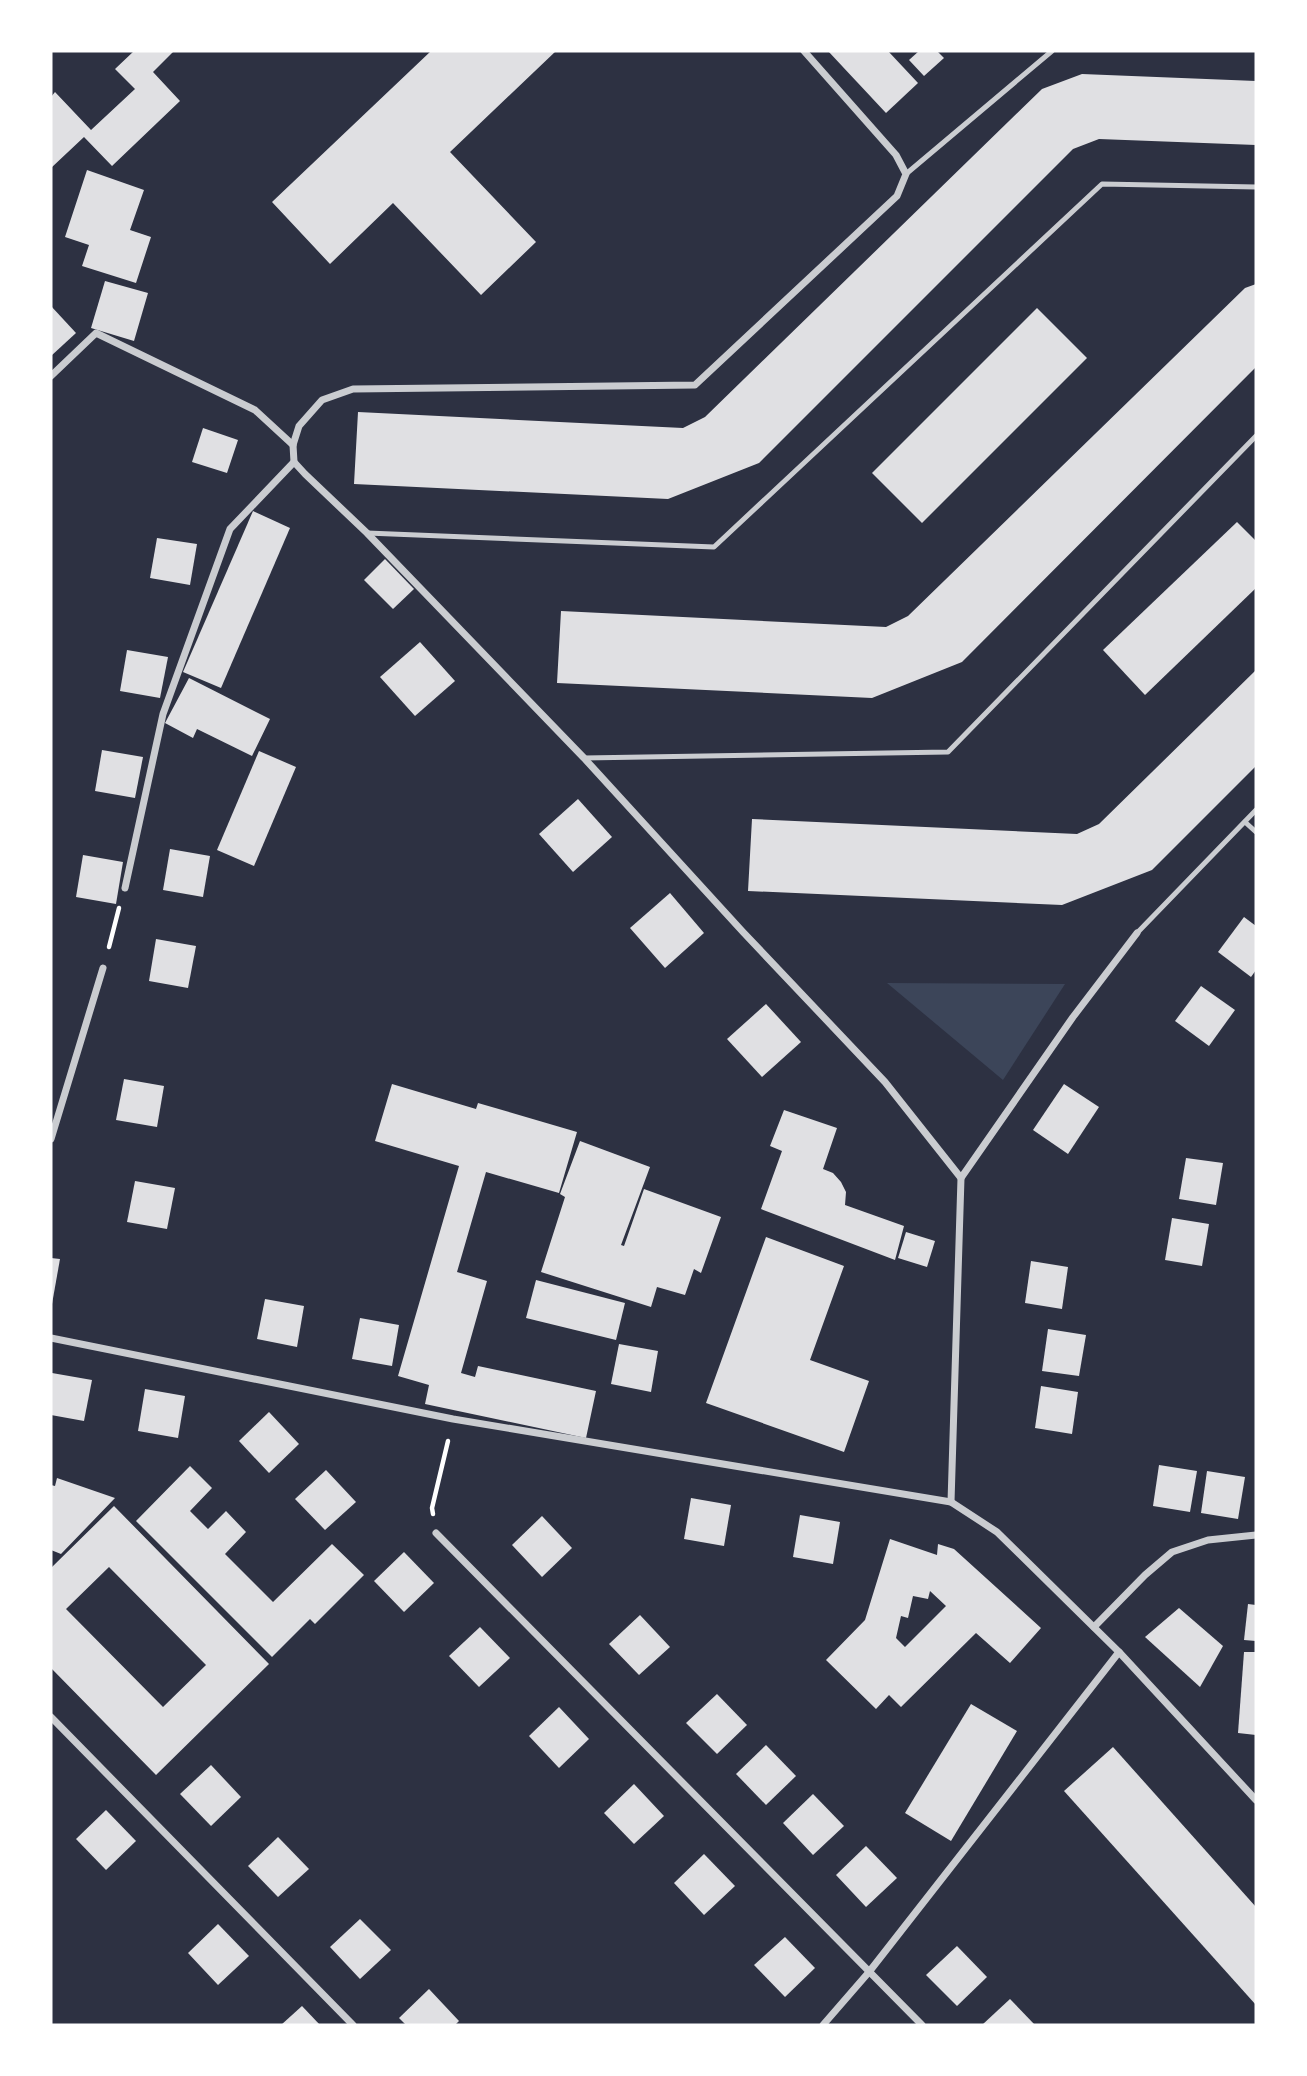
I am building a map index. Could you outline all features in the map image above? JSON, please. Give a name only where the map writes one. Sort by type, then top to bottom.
[{"type":"street","points":[[804,51],[896,155],[906,174],[897,196],[695,385],[353,389],[322,400],[299,426],[293,445],[294,462],[368,533],[584,758],[885,1082],[961,1178]]},
{"type":"street","points":[[51,376],[96,333],[255,410],[293,445]]},
{"type":"street","points":[[125,888],[163,713],[230,529],[294,462]]},
{"type":"street","points":[[951,1502],[961,1178],[1073,1017],[1137,933]]},
{"type":"street","points":[[51,1139],[103,968]]},
{"type":"street","points":[[51,1338],[453,1419],[951,1502],[997,1532],[1119,1652],[1256,1800]]},
{"type":"street","points":[[436,1534],[922,2025]]},
{"type":"street","points":[[1094,1627],[1145,1575],[1172,1552],[1208,1540],[1256,1535]]},
{"type":"street","points":[[823,2025],[869,1972],[1119,1652]]},
{"type":"street","points":[[51,1717],[353,2025]]},
{"type":"lane","points":[[906,174],[1052,51]]},
{"type":"lane","points":[[368,533],[713,547],[1101,184],[1256,187]]},
{"type":"lane","points":[[584,758],[948,752],[1256,436]]},
{"type":"lane","points":[[1137,933],[1256,810]]},
{"type":"lane","points":[[1245,822],[1256,832]]},
{"type":"path","points":[[103,968],[125,888]]},
{"type":"path","points":[[436,1534],[432,1508],[453,1419]]},
{"type":"shaded area","points":[[887,983],[1065,984],[1003,1080]]},
{"type":"building","points":[[134,51],[174,51],[153,72],[180,101],[112,166],[84,137],[51,168],[51,97],[55,92],[91,130],[135,89],[115,69]]},
{"type":"building","points":[[431,51],[556,51],[450,152],[536,242],[481,295],[393,203],[330,264],[272,202]]},
{"type":"building","points":[[828,51],[888,51],[918,83],[886,113]]},
{"type":"building","points":[[919,51],[937,51],[944,58],[924,76],[909,60]]},
{"type":"building","points":[[1082,74],[1256,81],[1256,145],[1099,139],[1073,149],[759,463],[668,499],[354,484],[358,412],[683,428],[705,417],[1042,89]]},
{"type":"building","points":[[87,170],[144,190],[130,230],[151,237],[136,283],[82,266],[89,245],[65,237]]},
{"type":"building","points":[[105,281],[148,293],[134,341],[91,328]]},
{"type":"building","points":[[1256,284],[1256,367],[962,662],[872,698],[557,683],[561,611],[886,627],[908,616],[1245,288]]},
{"type":"building","points":[[51,306],[76,333],[51,356]]},
{"type":"building","points":[[1037,308],[1087,358],[922,523],[872,473]]},
{"type":"building","points":[[203,428],[238,440],[227,473],[192,462]]},
{"type":"building","points":[[253,511],[290,528],[221,688],[183,672]]},
{"type":"building","points":[[1237,522],[1256,541],[1256,588],[1145,695],[1103,650]]},
{"type":"building","points":[[157,538],[197,544],[190,585],[150,578]]},
{"type":"building","points":[[385,559],[414,589],[393,609],[364,580]]},
{"type":"building","points":[[420,642],[455,681],[415,716],[380,677]]},
{"type":"building","points":[[127,650],[168,657],[160,698],[120,691]]},
{"type":"building","points":[[1256,670],[1256,766],[1152,870],[1062,905],[748,891],[752,819],[1077,834],[1099,824]]},
{"type":"building","points":[[189,678],[270,719],[252,756],[197,729],[193,738],[165,723]]},
{"type":"building","points":[[102,750],[143,757],[135,798],[95,791]]},
{"type":"building","points":[[259,751],[296,767],[254,866],[217,850]]},
{"type":"building","points":[[578,799],[612,837],[573,872],[539,834]]},
{"type":"building","points":[[170,849],[210,856],[203,897],[163,890]]},
{"type":"building","points":[[83,855],[123,862],[116,904],[76,897]]},
{"type":"building","points":[[670,893],[704,933],[665,968],[630,928]]},
{"type":"building","points":[[1244,917],[1256,926],[1256,970],[1251,977],[1218,952]]},
{"type":"building","points":[[156,939],[196,946],[188,988],[149,981]]},
{"type":"building","points":[[1201,986],[1235,1010],[1209,1046],[1175,1021]]},
{"type":"building","points":[[766,1004],[801,1042],[762,1077],[727,1039]]},
{"type":"building","points":[[124,1079],[164,1086],[157,1127],[116,1120]]},
{"type":"building","points":[[392,1084],[476,1109],[478,1103],[577,1132],[559,1193],[486,1172],[457,1272],[487,1281],[461,1373],[475,1377],[478,1366],[596,1391],[586,1438],[425,1404],[429,1385],[398,1376],[459,1166],[375,1141]]},
{"type":"building","points":[[1064,1084],[1099,1107],[1068,1154],[1033,1130]]},
{"type":"building","points":[[784,1110],[837,1128],[823,1169],[833,1173],[841,1182],[846,1192],[845,1205],[904,1226],[895,1260],[761,1209],[782,1151],[770,1146]]},
{"type":"building","points":[[580,1141],[650,1167],[621,1245],[624,1246],[644,1189],[721,1217],[701,1273],[694,1269],[685,1295],[657,1287],[651,1307],[541,1272],[565,1197],[560,1194]]},
{"type":"building","points":[[1186,1158],[1223,1163],[1216,1205],[1179,1199]]},
{"type":"building","points":[[135,1181],[175,1188],[167,1229],[127,1222]]},
{"type":"building","points":[[1172,1218],[1209,1224],[1202,1266],[1165,1260]]},
{"type":"building","points":[[906,1232],[935,1241],[927,1267],[898,1258]]},
{"type":"building","points":[[766,1237],[844,1266],[810,1360],[869,1381],[844,1452],[706,1403]]},
{"type":"building","points":[[51,1258],[60,1259],[52,1304],[51,1304]]},
{"type":"building","points":[[1031,1261],[1068,1267],[1062,1309],[1025,1303]]},
{"type":"building","points":[[536,1280],[625,1303],[616,1340],[526,1318]]},
{"type":"building","points":[[265,1299],[304,1306],[297,1347],[257,1339]]},
{"type":"building","points":[[360,1318],[399,1325],[392,1366],[352,1359]]},
{"type":"building","points":[[1048,1329],[1086,1335],[1079,1376],[1042,1371]]},
{"type":"building","points":[[619,1344],[658,1351],[651,1392],[611,1384]]},
{"type":"building","points":[[52,1373],[92,1380],[84,1421],[51,1415]]},
{"type":"building","points":[[1041,1386],[1078,1392],[1072,1434],[1035,1428]]},
{"type":"building","points":[[145,1389],[185,1396],[178,1438],[138,1431]]},
{"type":"building","points":[[269,1412],[299,1444],[269,1473],[239,1441]]},
{"type":"building","points":[[1159,1465],[1197,1471],[1190,1512],[1153,1506]]},
{"type":"building","points":[[190,1466],[212,1488],[190,1511],[208,1529],[226,1511],[246,1532],[225,1554],[273,1602],[332,1544],[364,1575],[315,1624],[310,1619],[272,1657],[136,1521]]},
{"type":"building","points":[[326,1470],[356,1502],[325,1530],[295,1499]]},
{"type":"building","points":[[1207,1471],[1245,1477],[1238,1519],[1201,1513]]},
{"type":"building","points":[[57,1478],[115,1498],[61,1554],[51,1550],[51,1485],[55,1486]]},
{"type":"building","points":[[691,1498],[731,1505],[724,1546],[684,1539]]},
{"type":"building","points":[[114,1506],[269,1664],[156,1775],[51,1668],[51,1568]],"holes":[[[109,1567],[206,1665],[163,1707],[66,1609]]]},
{"type":"building","points":[[800,1515],[840,1522],[833,1564],[793,1557]]},
{"type":"building","points":[[542,1516],[572,1548],[542,1577],[512,1545]]},
{"type":"building","points":[[890,1539],[937,1555],[938,1544],[954,1549],[1041,1628],[1010,1663],[976,1633],[901,1707],[889,1695],[876,1709],[826,1660],[865,1620]],"holes":[[[930,1591],[946,1606],[905,1647],[896,1638],[901,1616],[908,1618],[913,1596],[928,1599]]]},
{"type":"building","points":[[404,1552],[434,1583],[404,1612],[374,1581]]},
{"type":"building","points":[[1248,1604],[1256,1605],[1256,1641],[1244,1640]]},
{"type":"building","points":[[1179,1608],[1223,1646],[1200,1687],[1145,1637]]},
{"type":"building","points":[[640,1615],[670,1647],[639,1675],[609,1644]]},
{"type":"building","points":[[480,1627],[510,1658],[479,1687],[449,1656]]},
{"type":"building","points":[[1244,1652],[1256,1652],[1256,1735],[1238,1733]]},
{"type":"building","points":[[717,1694],[747,1725],[717,1754],[686,1723]]},
{"type":"building","points":[[971,1704],[1017,1731],[951,1841],[905,1813]]},
{"type":"building","points":[[559,1707],[589,1739],[559,1768],[529,1736]]},
{"type":"building","points":[[766,1745],[796,1776],[766,1805],[736,1774]]},
{"type":"building","points":[[1113,1747],[1256,1907],[1256,2005],[1064,1791]]},
{"type":"building","points":[[211,1765],[241,1797],[211,1826],[180,1794]]},
{"type":"building","points":[[634,1784],[664,1816],[634,1844],[604,1813]]},
{"type":"building","points":[[813,1794],[844,1826],[813,1855],[783,1823]]},
{"type":"building","points":[[106,1810],[136,1841],[106,1870],[76,1839]]},
{"type":"building","points":[[278,1837],[309,1869],[278,1897],[248,1866]]},
{"type":"building","points":[[866,1846],[897,1878],[866,1907],[836,1875]]},
{"type":"building","points":[[704,1854],[735,1886],[704,1915],[674,1883]]},
{"type":"building","points":[[360,1919],[391,1950],[360,1979],[330,1947]]},
{"type":"building","points":[[218,1924],[249,1956],[218,1985],[188,1953]]},
{"type":"building","points":[[785,1937],[815,1968],[785,1997],[754,1965]]},
{"type":"building","points":[[957,1946],[987,1977],[957,2006],[926,1975]]},
{"type":"building","points":[[429,1989],[459,2021],[455,2025],[406,2025],[399,2018]]},
{"type":"building","points":[[1010,1999],[1035,2025],[982,2025]]},
{"type":"building","points":[[302,2006],[320,2025],[281,2025]]}]
